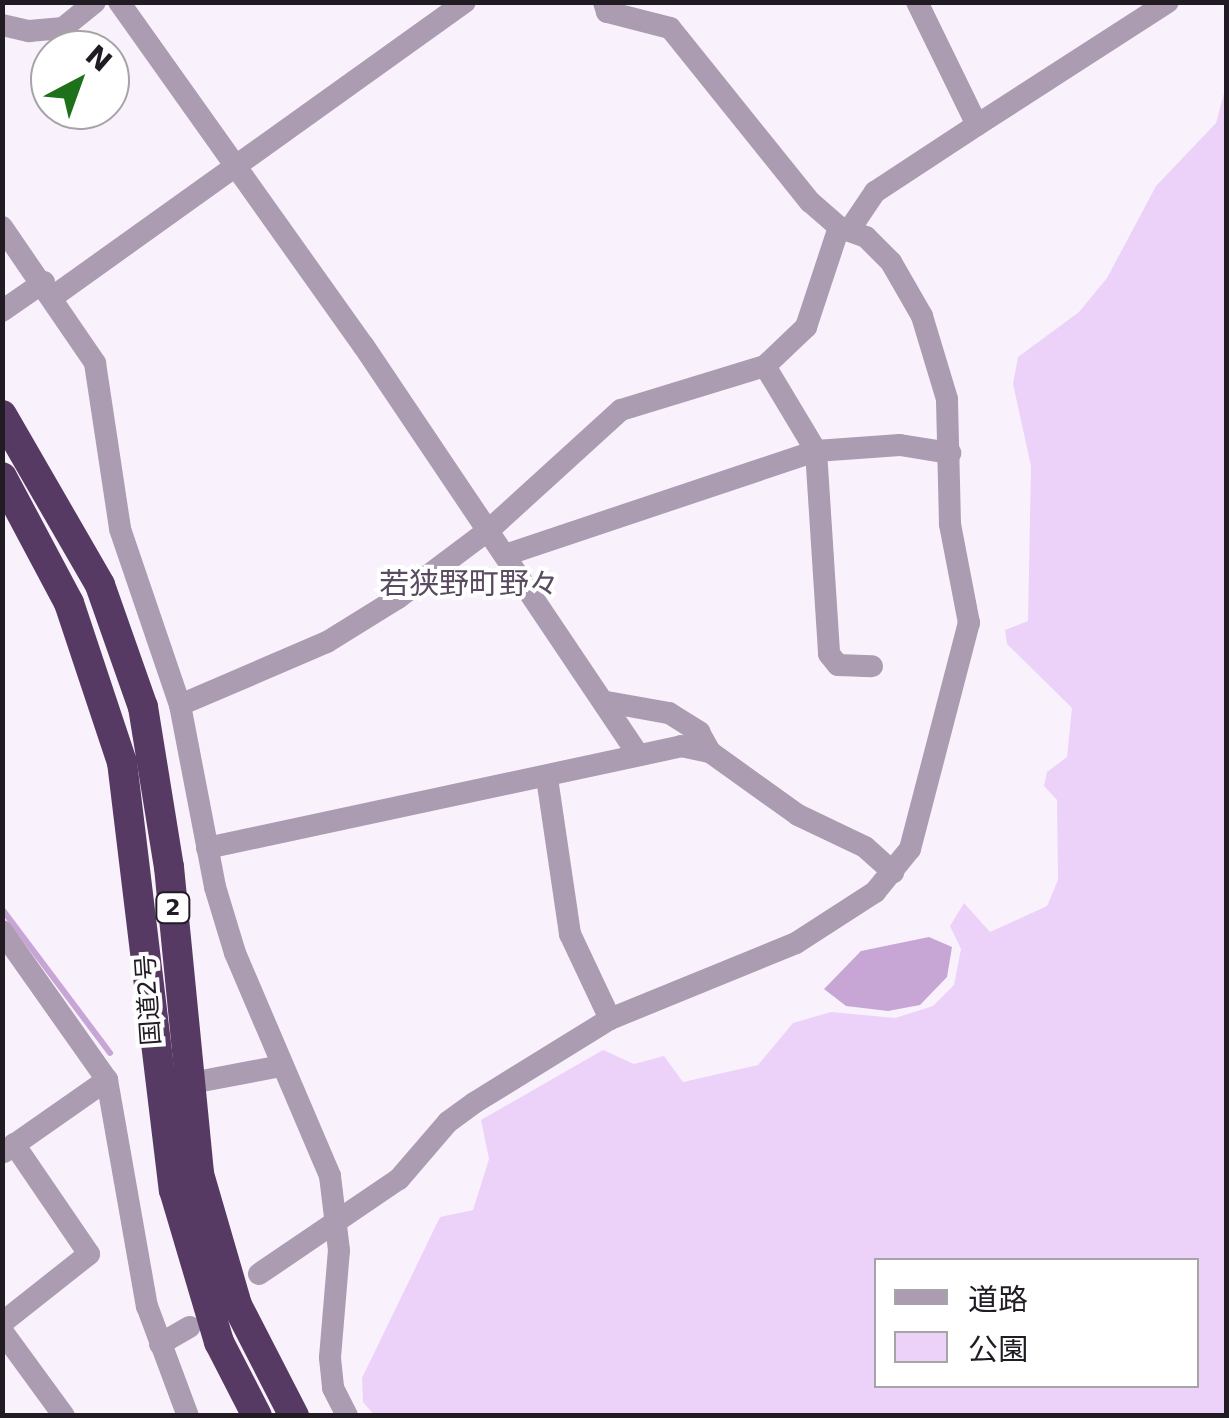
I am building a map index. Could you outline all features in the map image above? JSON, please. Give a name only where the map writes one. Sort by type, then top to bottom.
[{"type":"highway","name":"国道2号","points":[[2,416],[100,584],[143,707],[169,867],[186,1084],[215,1245],[268,1370],[294,1416]]},
{"type":"highway","name":"国道2号","points":[[2,477],[70,603],[122,762],[174,1190],[219,1342],[257,1416]]},
{"type":"street","points":[[2,25],[29,31],[64,28],[95,2]]},
{"type":"street","points":[[119,2],[508,554],[638,754]]},
{"type":"street","points":[[2,311],[49,289],[236,167],[465,2]]},
{"type":"street","points":[[260,1274],[338,1227],[346,1212],[399,1180],[448,1122],[610,1019],[784,950],[874,892],[910,849],[969,623],[950,524],[947,399],[922,316],[891,262],[810,202],[670,28],[607,12],[604,2]]},
{"type":"street","points":[[917,2],[977,125]]},
{"type":"street","points":[[180,704],[326,642],[490,529],[621,410],[765,366],[806,328],[845,228],[875,192],[1168,2]]},
{"type":"street","points":[[2,228],[49,289],[95,363],[127,560],[180,704],[207,848],[235,953],[330,1176],[338,1227],[330,1358],[332,1388],[347,1416]]},
{"type":"street","points":[[765,366],[816,450],[828,654],[838,665],[872,666]]},
{"type":"street","points":[[508,554],[816,450],[900,445],[950,453]]},
{"type":"street","points":[[607,702],[669,712],[699,732],[710,752]]},
{"type":"street","points":[[207,848],[681,746],[710,752],[798,816],[866,847],[893,872]]},
{"type":"street","points":[[546,778],[570,934],[610,1019]]},
{"type":"street","points":[[2,932],[107,1080],[121,1130],[133,1243],[160,1344],[188,1416]]},
{"type":"street","points":[[186,1084],[281,1066]]},
{"type":"street","points":[[2,1323],[88,1254],[8,1149],[107,1080]]},
{"type":"street","points":[[160,1344],[190,1327]]},
{"type":"street","points":[[2,1330],[64,1416]]},
{"type":"green space","points":[[1226,86],[1226,1415],[374,1415],[363,1402],[362,1378],[440,1217],[473,1210],[489,1159],[481,1120],[603,1050],[634,1064],[664,1056],[683,1082],[758,1065],[793,1023],[831,1012],[895,1018],[933,1006],[954,985],[961,949],[950,926],[964,903],[990,932],[1047,906],[1058,880],[1057,800],[1044,786],[1047,772],[1067,757],[1072,708],[1007,644],[1005,630],[1028,621],[1031,466],[1013,384],[1018,357],[1079,312],[1107,278],[1156,186],[1216,123]]},
{"type":"shaded area","points":[[929,937],[952,947],[947,977],[920,1005],[888,1011],[846,1006],[824,989],[861,951]]},
{"type":"waterway","points":[[2,909],[110,1053]]},
{"type":"district","name":"若狭野町野々","points":[[469,584]]}]
